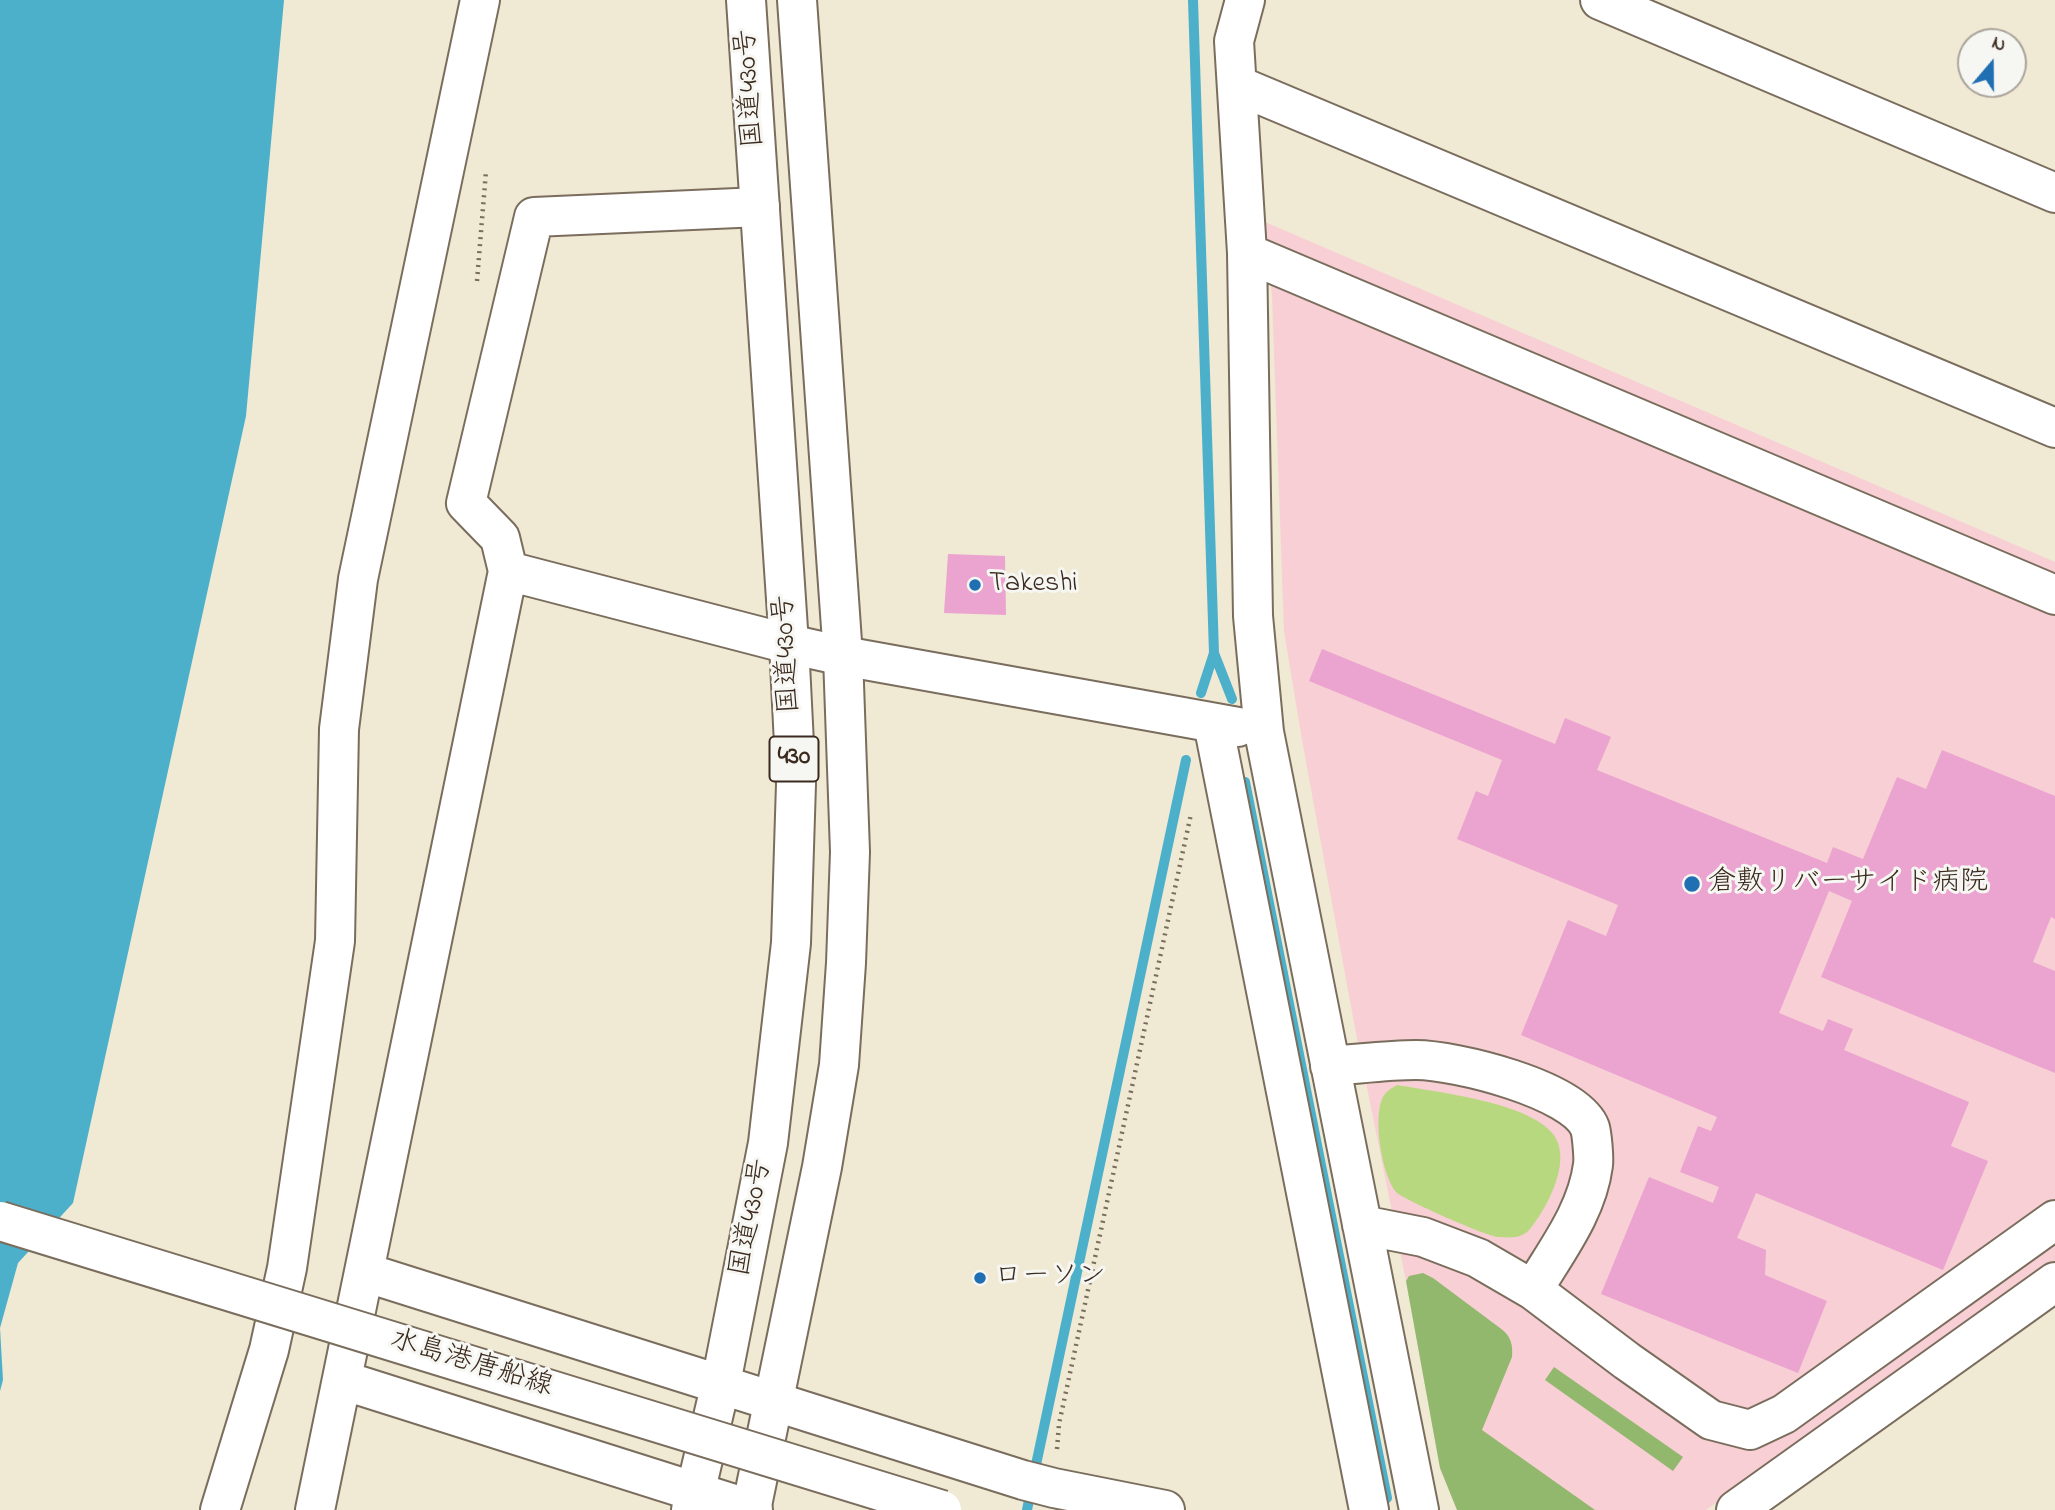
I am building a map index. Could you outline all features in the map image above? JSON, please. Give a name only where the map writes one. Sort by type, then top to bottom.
[{"type":"main road","points":[[220,1510],[269,1350],[287,1268],[335,941],[339,729],[358,579],[480,0]]},
{"type":"main road","name":"国道430号","points":[[693,1500],[720,1383],[768,1143],[791,943],[796,784],[746,0]]},
{"type":"main road","name":"国道430号","points":[[752,1510],[822,1167],[839,1065],[850,852],[843,656],[797,0]]},
{"type":"main road","points":[[1245,0],[1234,41],[1247,253],[1253,617],[1264,732],[1419,1510]]},
{"type":"main road","points":[[1600,0],[2055,193]]},
{"type":"main road","points":[[1237,85],[2055,428]]},
{"type":"main road","points":[[315,1510],[508,571],[499,538],[466,503],[534,217],[760,207]]},
{"type":"main road","points":[[1247,253],[2055,594]]},
{"type":"main road","points":[[508,571],[843,656],[1264,732]]},
{"type":"main road","points":[[1213,723],[1369,1510]]},
{"type":"main road","points":[[1331,1066],[1418,1060],[1474,1068],[1520,1081],[1554,1096],[1579,1114],[1590,1128],[1593,1164],[1582,1208],[1533,1290]]},
{"type":"main road","points":[[1362,1225],[1423,1237],[1478,1258],[1533,1290],[1627,1361],[1712,1420],[1750,1430],[1784,1414],[2055,1220]]},
{"type":"main road","name":"水島港唐船線","points":[[0,1221],[942,1510]]},
{"type":"main road","points":[[363,1272],[775,1401],[1035,1492],[1165,1510]]},
{"type":"main road","points":[[1736,1510],[2055,1283]]},
{"type":"main road","points":[[342,1380],[693,1500],[752,1510]]},
{"type":"path","points":[[476,292],[486,170]]},
{"type":"path","points":[[1035,1492],[1059,1424],[1191,813]]},
{"type":"shaded area","name":"倉敷リバーサイド病院","points":[[1265,222],[2055,562],[2055,1260],[1706,1510],[1457,1510],[1440,1468],[1355,1028],[1284,631],[1272,296]]},
{"type":"green space","points":[[1397,1085],[1503,1106],[1541,1123],[1553,1134],[1560,1154],[1558,1177],[1538,1218],[1528,1231],[1515,1237],[1491,1235],[1463,1225],[1396,1192],[1383,1161],[1378,1120],[1383,1097]]},
{"type":"green space","points":[[1423,1273],[1500,1328],[1510,1341],[1512,1357],[1482,1430],[1595,1510],[1457,1510],[1440,1468],[1406,1281],[1409,1276]]},
{"type":"green space","points":[[1554,1367],[1683,1457],[1673,1471],[1545,1380]]},
{"type":"water","points":[[0,0],[284,0],[246,416],[73,1203],[18,1263],[0,1328]]},
{"type":"water","points":[[0,1328],[3,1380],[0,1391]]},
{"type":"building","name":"Takeshi","points":[[948,554],[1005,556],[1006,615],[944,613]]},
{"type":"building","points":[[1322,649],[1555,744],[1565,718],[1611,737],[1597,770],[1827,863],[1833,847],[1863,859],[1897,777],[1926,789],[1942,750],[2055,796],[2055,919],[2051,917],[2033,962],[2055,971],[2055,1073],[1821,977],[1852,901],[1829,891],[1779,1013],[1823,1031],[1828,1019],[1853,1029],[1844,1050],[1969,1102],[1951,1146],[1988,1161],[1943,1270],[1756,1193],[1737,1238],[1766,1250],[1765,1275],[1827,1301],[1798,1373],[1601,1294],[1649,1177],[1713,1203],[1719,1187],[1680,1172],[1698,1126],[1711,1131],[1717,1117],[1521,1035],[1568,920],[1606,936],[1618,905],[1457,839],[1476,791],[1488,796],[1502,760],[1309,681]]},
{"type":"waterway","points":[[1193,0],[1214,653],[1232,699]]},
{"type":"waterway","points":[[1201,693],[1214,653]]},
{"type":"waterway","points":[[1027,1510],[1186,760]]},
{"type":"waterway","points":[[1245,782],[1387,1498]]},
{"type":"place","name":"Takeshi","points":[[975,585]]},
{"type":"place","name":"倉敷リバーサイド病院","points":[[1692,884]]},
{"type":"place","name":"ローソン","points":[[980,1278]]}]
